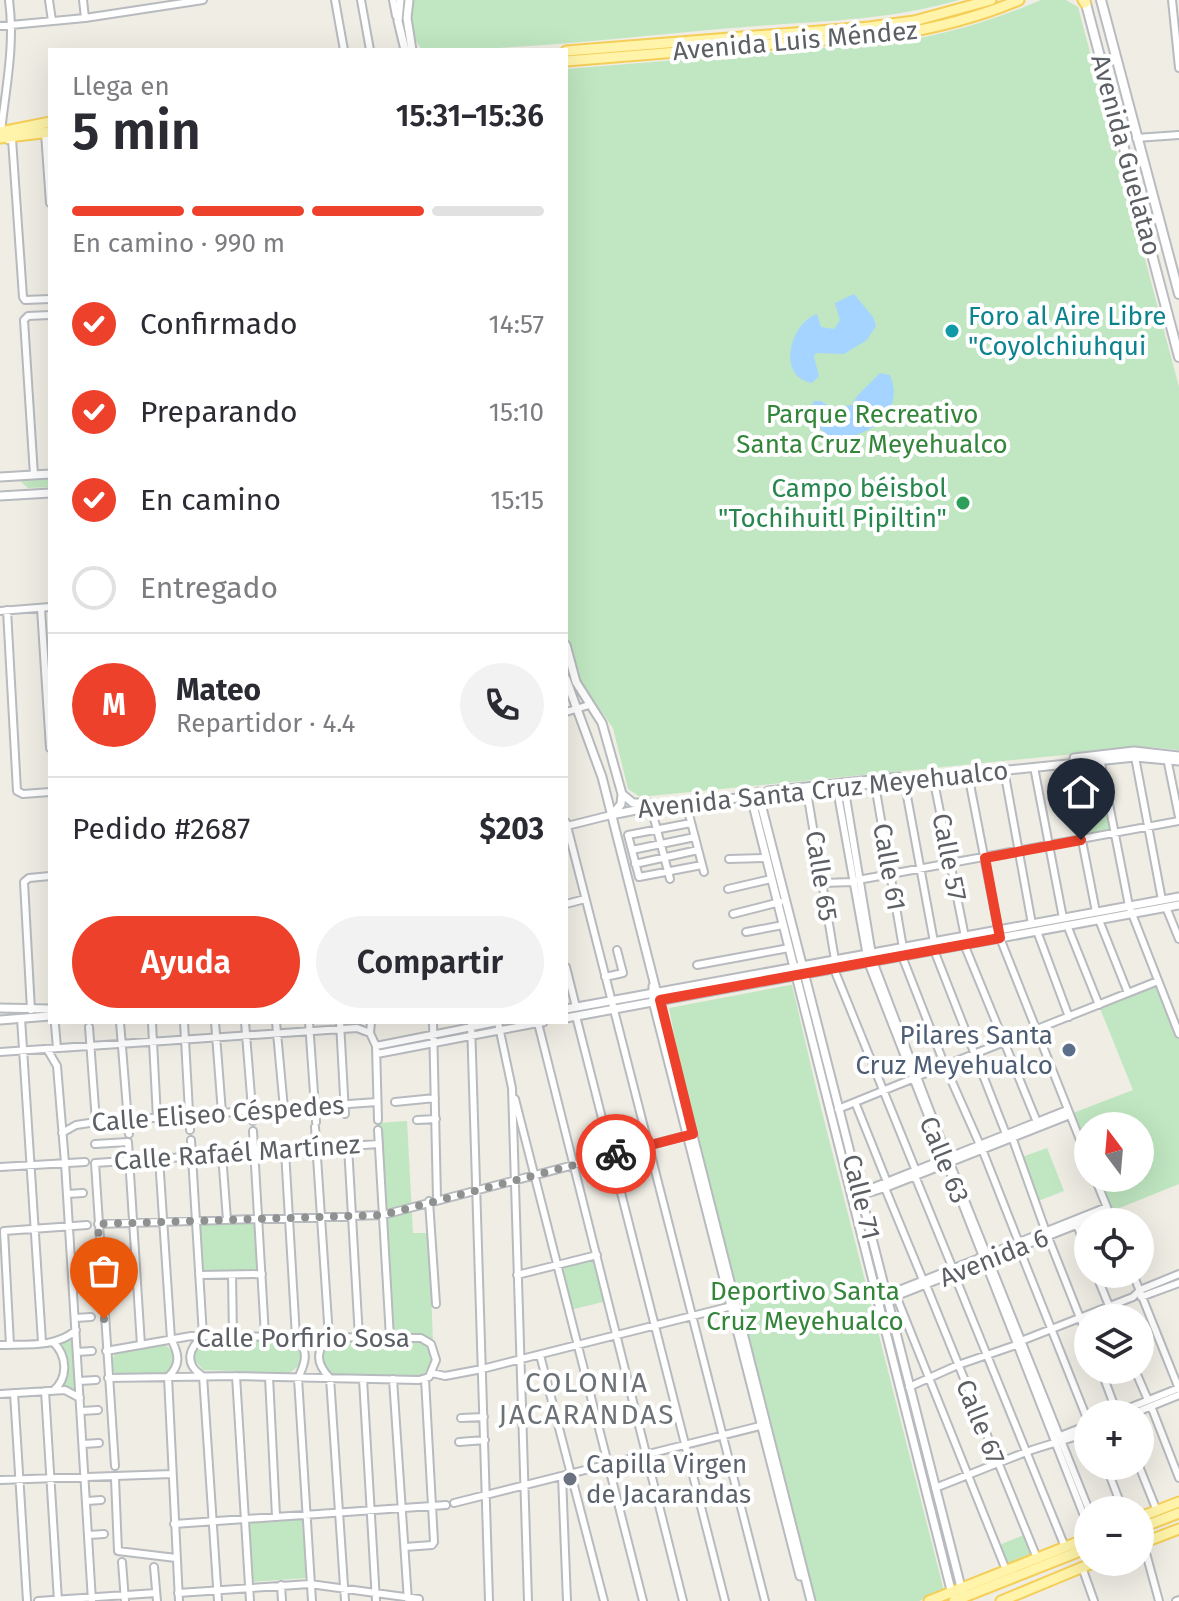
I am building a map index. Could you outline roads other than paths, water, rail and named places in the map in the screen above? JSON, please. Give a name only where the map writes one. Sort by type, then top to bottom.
[{"type":"main road","name":"Avenida Luis Méndez","points":[[791,38],[914,21],[991,0]]},
{"type":"main road","name":"Avenida Luis Méndez","points":[[568,51],[898,34],[942,27],[1019,0]]},
{"type":"main road","name":"Avenida Guelatao","points":[[1101,0],[1178,288]]},
{"type":"main road","name":"Avenida Guelatao","points":[[1084,1],[1178,352]]},
{"type":"main road","name":"Avenida Luis Méndez","points":[[568,61],[765,40]]},
{"type":"main road","points":[[0,132],[48,122]]},
{"type":"main road","points":[[0,140],[47,133]]},
{"type":"main road","points":[[1154,1512],[1179,1502]]},
{"type":"main road","points":[[1154,1523],[1179,1513]]},
{"type":"main road","points":[[1154,1538],[1179,1529]]},
{"type":"main road","points":[[958,1597],[1006,1570],[1074,1543]]},
{"type":"main road","points":[[929,1601],[958,1597],[1074,1553]]},
{"type":"main road","points":[[1001,1601],[1074,1570]]},
{"type":"street","points":[[0,132],[12,25],[9,0]]},
{"type":"street","points":[[49,0],[52,21]]},
{"type":"street","points":[[83,0],[85,18]]},
{"type":"street","points":[[120,0],[122,12]]},
{"type":"street","points":[[0,26],[85,18],[149,4],[203,0]]},
{"type":"street","points":[[335,0],[344,48]]},
{"type":"street","points":[[361,0],[370,48]]},
{"type":"street","points":[[393,0],[405,48]]},
{"type":"street","points":[[398,21],[400,0]]},
{"type":"street","points":[[409,0],[407,18],[412,48]]},
{"type":"street","points":[[1172,0],[1179,68]]},
{"type":"street","points":[[47,133],[48,156]]},
{"type":"street","points":[[1136,138],[1179,135]]},
{"type":"street","points":[[12,139],[23,297],[25,300],[48,299]]},
{"type":"street","points":[[1144,224],[1150,218],[1159,220]]},
{"type":"street","points":[[34,475],[25,318],[48,315]]},
{"type":"street","points":[[0,477],[48,474]]},
{"type":"street","points":[[15,477],[17,495]]},
{"type":"street","points":[[0,496],[48,493]]},
{"type":"street","points":[[48,607],[3,611],[17,791],[23,794],[48,792]]},
{"type":"street","points":[[41,608],[48,717]]},
{"type":"street","points":[[568,652],[576,682],[602,723],[622,794],[621,804],[611,815],[568,824]]},
{"type":"street","points":[[568,684],[595,756],[611,815],[809,1601]]},
{"type":"street","points":[[568,711],[589,705]]},
{"type":"street","points":[[595,756],[605,761],[610,750]]},
{"type":"street","name":"Avenida Santa Cruz Meyehualco","points":[[611,815],[651,807],[1149,751],[1179,758]]},
{"type":"street","points":[[1135,757],[1164,904],[1179,939]]},
{"type":"street","points":[[1100,758],[1130,910],[1179,1034]]},
{"type":"street","name":"Avenida Santa Cruz Meyehualco","points":[[622,794],[630,802],[638,804],[807,792],[1100,758],[1179,758]]},
{"type":"street","points":[[823,883],[855,881],[1049,847],[1179,819],[1167,758]]},
{"type":"street","points":[[1067,764],[1098,916],[1128,993]]},
{"type":"street","points":[[1034,767],[1065,922],[1099,1005]]},
{"type":"street","points":[[1004,770],[1034,927],[1069,1017]]},
{"type":"street","points":[[968,774],[998,934],[1074,1126]]},
{"type":"street","name":"Calle 57","points":[[933,777],[964,940],[1037,1122]]},
{"type":"street","points":[[904,780],[934,946],[1075,1304]]},
{"type":"street","name":"Calle 61","points":[[875,785],[903,952],[945,1066],[981,1147],[1079,1400]]},
{"type":"street","name":"Calle 63","points":[[840,786],[870,958],[1077,1496]]},
{"type":"street","name":"Calle 65","points":[[807,792],[834,964],[953,1272],[1065,1547]]},
{"type":"street","name":"Calle 71","points":[[754,795],[958,1597]]},
{"type":"street","points":[[686,803],[703,868],[639,877],[628,835],[691,823]]},
{"type":"street","points":[[651,807],[669,875]]},
{"type":"street","points":[[568,832],[765,1601]]},
{"type":"street","points":[[632,850],[695,837]]},
{"type":"street","name":"Calle 71","points":[[765,837],[771,879],[781,902],[789,948],[799,971],[838,1109],[856,1195]]},
{"type":"street","points":[[635,864],[698,850]]},
{"type":"street","points":[[729,859],[766,858]]},
{"type":"street","points":[[31,1010],[24,882],[29,878],[48,876]]},
{"type":"street","points":[[728,889],[771,879]]},
{"type":"street","points":[[1164,904],[1179,897]]},
{"type":"street","points":[[568,903],[585,899]]},
{"type":"street","points":[[733,914],[781,902]]},
{"type":"street","points":[[568,1017],[576,1012],[656,996],[1164,904],[1179,905]]},
{"type":"street","points":[[746,932],[783,925]]},
{"type":"street","points":[[697,965],[789,948]]},
{"type":"street","points":[[605,977],[623,973],[617,950]]},
{"type":"street","points":[[568,976],[725,1601]]},
{"type":"street","points":[[838,1109],[1158,981]]},
{"type":"street","points":[[0,1008],[48,1009]]},
{"type":"street","points":[[568,1010],[576,1012]]},
{"type":"street","points":[[0,1020],[48,1016]]},
{"type":"street","points":[[21,1018],[42,1342]]},
{"type":"street","points":[[120,1024],[141,1345]]},
{"type":"street","points":[[152,1024],[157,1118]]},
{"type":"street","points":[[184,1024],[190,1130]]},
{"type":"street","points":[[215,1024],[222,1113]]},
{"type":"street","points":[[245,1024],[253,1121]]},
{"type":"street","points":[[276,1024],[284,1109]]},
{"type":"street","points":[[309,1024],[329,1337],[320,1347],[318,1359],[330,1378],[345,1601]]},
{"type":"street","points":[[371,1024],[370,1033],[376,1050],[378,1120]]},
{"type":"street","points":[[433,1024],[436,1304]]},
{"type":"street","points":[[376,1050],[471,1024],[489,1601]]},
{"type":"street","points":[[498,1024],[643,1601]]},
{"type":"street","points":[[376,1050],[433,1043],[530,1024]]},
{"type":"street","points":[[540,1024],[683,1601]]},
{"type":"street","points":[[55,1025],[57,1048]]},
{"type":"street","points":[[0,1052],[310,1032],[340,1025],[370,1033]]},
{"type":"street","points":[[340,1025],[345,1114]]},
{"type":"street","points":[[89,1027],[96,1122]]},
{"type":"street","points":[[47,1049],[57,1066],[65,1163],[92,1599]]},
{"type":"street","points":[[512,1088],[528,1601]]},
{"type":"street","points":[[395,1102],[435,1098]]},
{"type":"street","name":"Calle Eliseo Céspedes","points":[[62,1133],[76,1125],[96,1122],[377,1102]]},
{"type":"street","name":"Calle 67","points":[[855,1102],[924,1283],[1037,1558]]},
{"type":"street","points":[[1009,1136],[1037,1122],[1068,1112]]},
{"type":"street","points":[[856,1195],[1068,1112]]},
{"type":"street","points":[[417,1120],[436,1119]]},
{"type":"street","points":[[378,1130],[390,1338]]},
{"type":"street","points":[[253,1131],[265,1336]]},
{"type":"street","points":[[115,1466],[98,1224],[383,1215],[690,1135]]},
{"type":"street","points":[[95,1144],[128,1138]]},
{"type":"street","points":[[191,1140],[203,1336],[194,1343],[189,1354],[193,1368],[203,1376],[218,1601]]},
{"type":"street","name":"Calle Rafaél Martínez","points":[[98,1224],[95,1163],[379,1144]]},
{"type":"street","points":[[348,1146],[359,1338]]},
{"type":"street","points":[[285,1151],[296,1337],[303,1346],[306,1359],[298,1378],[312,1601]]},
{"type":"street","points":[[222,1154],[227,1220]]},
{"type":"street","points":[[159,1158],[171,1339],[178,1362],[168,1377],[179,1601]]},
{"type":"street","name":"Calle Rafaél Martínez","points":[[0,1167],[85,1162]]},
{"type":"street","points":[[67,1194],[83,1193]]},
{"type":"street","name":"Avenida 6","points":[[883,1299],[1074,1223]]},
{"type":"street","points":[[10,1345],[2,1231],[87,1225]]},
{"type":"street","name":"Avenida 6","points":[[1047,1234],[1074,1226]]},
{"type":"street","points":[[517,1275],[597,1255]]},
{"type":"street","points":[[71,1259],[88,1258]]},
{"type":"street","points":[[199,1275],[262,1274]]},
{"type":"street","points":[[1141,1294],[1179,1274]]},
{"type":"street","points":[[232,1275],[233,1336]]},
{"type":"street","name":"Avenida 6","points":[[883,1299],[897,1298],[924,1283]]},
{"type":"street","points":[[1114,1304],[1178,1285]]},
{"type":"street","points":[[73,1288],[90,1287]]},
{"type":"street","points":[[1139,1288],[1179,1388],[1154,1400]]},
{"type":"street","points":[[897,1298],[1006,1570]]},
{"type":"street","name":"Calle 71","points":[[883,1299],[935,1488],[958,1597]]},
{"type":"street","points":[[432,1373],[445,1376],[482,1369],[733,1306]]},
{"type":"street","points":[[75,1318],[91,1317]]},
{"type":"street","points":[[909,1387],[1074,1319]]},
{"type":"street","points":[[0,1345],[53,1342],[67,1338],[76,1330]]},
{"type":"street","name":"Calle Porfirio Sosa","points":[[106,1351],[203,1336],[421,1338],[431,1344],[436,1360],[432,1373],[425,1379],[236,1376],[108,1378]]},
{"type":"street","points":[[53,1342],[62,1352],[64,1374],[62,1382],[53,1391]]},
{"type":"street","points":[[77,1352],[92,1351]]},
{"type":"street","points":[[540,1355],[604,1601]]},
{"type":"street","points":[[236,1376],[250,1601]]},
{"type":"street","points":[[269,1377],[276,1516]]},
{"type":"street","points":[[363,1379],[376,1597]]},
{"type":"street","points":[[393,1379],[408,1599]]},
{"type":"street","points":[[405,1547],[432,1545],[434,1542],[425,1379]]},
{"type":"street","points":[[79,1381],[96,1380]]},
{"type":"street","points":[[0,1394],[65,1390],[80,1398]]},
{"type":"street","points":[[45,1391],[58,1600]]},
{"type":"street","points":[[14,1393],[27,1601]]},
{"type":"street","points":[[1154,1402],[1179,1395]]},
{"type":"street","points":[[81,1411],[98,1410]]},
{"type":"street","points":[[1154,1416],[1179,1478]]},
{"type":"street","points":[[461,1418],[484,1417]]},
{"type":"street","points":[[454,1503],[764,1425]]},
{"type":"street","points":[[1056,1441],[1074,1431]]},
{"type":"street","points":[[935,1488],[1074,1436]]},
{"type":"street","points":[[459,1442],[485,1440]]},
{"type":"street","name":"Calle 63","points":[[1056,1441],[1082,1496]]},
{"type":"street","points":[[83,1444],[99,1443]]},
{"type":"street","points":[[0,1480],[172,1474]]},
{"type":"street","points":[[562,1476],[567,1601]]},
{"type":"street","points":[[115,1479],[118,1551],[176,1558]]},
{"type":"street","points":[[1145,1480],[1157,1511]]},
{"type":"street","points":[[87,1501],[101,1500]]},
{"type":"street","points":[[174,1524],[446,1505]]},
{"type":"street","points":[[89,1535],[104,1534]]},
{"type":"street","points":[[122,1562],[125,1598]]},
{"type":"street","points":[[38,1601],[156,1597],[154,1567]]},
{"type":"street","points":[[1085,1576],[1094,1601]]},
{"type":"street","points":[[1152,1576],[1159,1601]]},
{"type":"street","points":[[178,1593],[310,1584],[376,1597],[419,1599]]},
{"type":"street","points":[[281,1585],[282,1601]]},
{"type":"water","points":[[854,294],[873,317],[876,326],[867,340],[844,354],[816,353],[814,357],[819,376],[812,383],[801,379],[791,361],[794,338],[800,328],[817,314],[821,327],[834,329],[840,320],[835,303]]},
{"type":"water","points":[[880,373],[890,375],[894,396],[887,414],[880,421],[863,432],[843,438],[831,437],[822,430],[810,409],[814,401],[821,401],[831,408],[852,405]]},
{"type":"place","name":"Foro al Aire Libre \"Coyolchiuhqui","points":[[952,331]]},
{"type":"place","name":"Campo béisbol \"Tochihuitl Pipiltin\"","points":[[963,503]]},
{"type":"place","name":"Pilares Santa Cruz Meyehualco","points":[[1069,1050]]},
{"type":"place","name":"Capilla Virgen de Jacarandas","points":[[570,1479]]},
{"type":"district","name":"COLONIA JACARANDAS","points":[[587,1398]]},
{"type":"park label","name":"Parque Recreativo Santa Cruz Meyehualco","points":[[872,429]]},
{"type":"park label","name":"Deportivo Santa Cruz Meyehualco","points":[[805,1306]]}]
